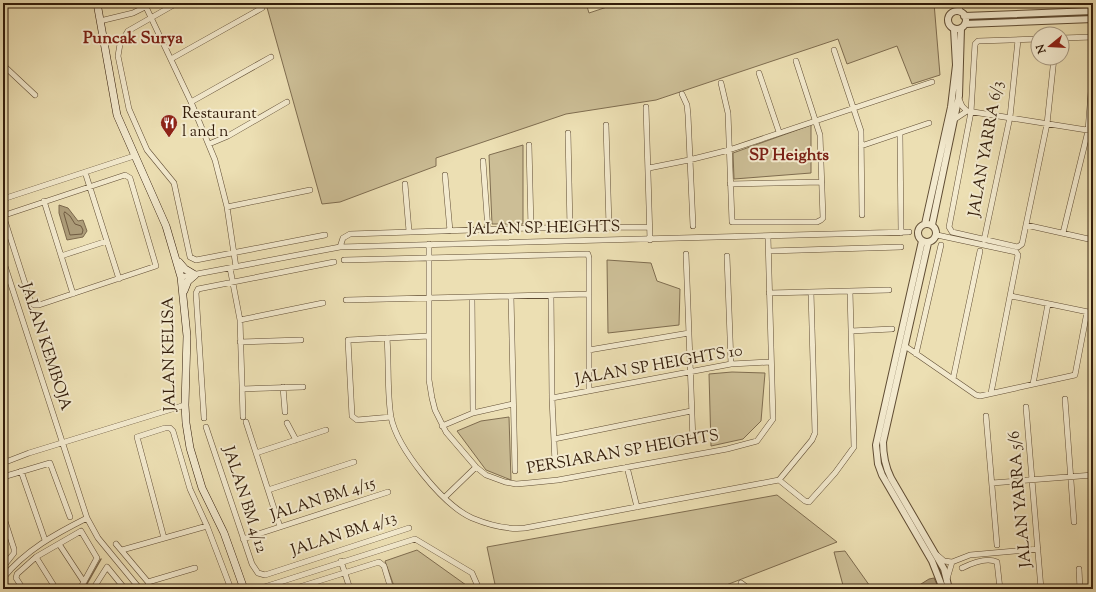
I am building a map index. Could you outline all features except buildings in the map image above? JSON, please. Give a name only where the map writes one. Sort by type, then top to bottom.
[{"type":"main road","name":"JALAN KELISA","points":[[97,3],[115,108],[134,156],[166,226],[177,258],[184,293],[187,336],[185,405],[188,436],[198,477],[224,533],[244,589]]},
{"type":"main road","points":[[177,258],[185,269],[195,275],[188,282],[184,293]]},
{"type":"street","points":[[100,21],[133,13],[153,3]]},
{"type":"street","points":[[177,3],[128,31],[120,44],[118,56],[126,102],[147,150],[173,181],[190,257],[196,260],[325,235]]},
{"type":"street","points":[[932,225],[959,99],[963,26],[959,3]]},
{"type":"street","points":[[974,4],[990,3]]},
{"type":"street","points":[[146,7],[191,102],[220,173],[234,253],[234,282],[240,320],[244,420],[280,527]]},
{"type":"street","points":[[171,59],[262,8]]},
{"type":"street","points":[[949,589],[947,579],[936,555],[888,473],[883,454],[883,442],[905,346],[925,242],[918,233],[921,227],[925,224],[952,107],[956,65],[954,29],[950,26],[948,17],[952,13],[1093,11]]},
{"type":"street","points":[[954,29],[963,26],[1093,19]]},
{"type":"street","points":[[1070,38],[1093,37]]},
{"type":"street","points":[[1030,39],[978,41],[975,44],[969,112],[949,227],[952,232],[1018,247],[1022,244],[1047,124],[1053,66]]},
{"type":"street","name":"JALAN YARRA 6/3","points":[[984,240],[1010,118],[1018,40]]},
{"type":"street","points":[[834,50],[861,131],[862,215]]},
{"type":"street","points":[[191,102],[271,57]]},
{"type":"street","points":[[720,83],[728,113],[732,222],[812,222],[821,220],[823,218],[820,135],[796,61]]},
{"type":"street","points":[[3,64],[35,95]]},
{"type":"street","points":[[1063,233],[1091,131],[1093,66]]},
{"type":"street","points":[[759,73],[779,132]]},
{"type":"street","points":[[649,168],[729,150],[932,82]]},
{"type":"street","points":[[682,94],[687,105],[688,115],[693,226]]},
{"type":"street","points":[[959,99],[962,106],[969,112],[1091,131]]},
{"type":"street","points":[[209,144],[228,136],[287,102]]},
{"type":"street","points":[[646,107],[650,240]]},
{"type":"street","points":[[955,119],[969,112]]},
{"type":"street","points":[[861,146],[929,123]]},
{"type":"street","points":[[606,125],[609,226]]},
{"type":"street","points":[[568,133],[570,228]]},
{"type":"street","points":[[900,134],[900,233]]},
{"type":"street","points":[[529,145],[531,228]]},
{"type":"street","points":[[3,199],[134,156]]},
{"type":"street","points":[[483,161],[488,230]]},
{"type":"street","points":[[85,172],[119,279]]},
{"type":"street","points":[[445,175],[450,231]]},
{"type":"street","points":[[128,176],[156,266],[73,294],[34,305],[31,302],[16,259],[4,218],[5,215],[90,187],[128,176]]},
{"type":"street","points":[[730,184],[822,182]]},
{"type":"street","points":[[405,184],[409,231]]},
{"type":"street","points":[[227,207],[310,190]]},
{"type":"street","points":[[44,201],[73,294]]},
{"type":"street","points":[[925,224],[932,225],[936,230],[937,235],[934,241],[925,242]]},
{"type":"street","points":[[1026,225],[1093,240]]},
{"type":"street","points":[[340,247],[343,238],[350,234],[609,226],[649,227]]},
{"type":"street","name":"JALAN SP HEIGHTS","points":[[181,277],[340,247],[768,237],[909,232]]},
{"type":"street","points":[[937,235],[1016,252],[1018,258],[991,393]]},
{"type":"street","name":"PERSIARAN SP HEIGHTS","points":[[429,244],[428,298],[431,392],[435,410],[442,426],[476,466],[496,480],[516,484],[558,480],[727,449],[757,441],[773,419],[768,237]]},
{"type":"street","points":[[61,256],[107,241]]},
{"type":"street","points":[[925,242],[876,445],[878,464],[882,475],[932,561],[943,589]]},
{"type":"street","points":[[916,354],[941,245]]},
{"type":"street","points":[[769,251],[901,247]]},
{"type":"street","points":[[953,379],[980,251]]},
{"type":"street","points":[[344,260],[588,254],[589,391]]},
{"type":"street","points":[[686,254],[693,442]]},
{"type":"street","points":[[727,256],[731,364]]},
{"type":"street","name":"JALAN KEMBOJA","points":[[3,260],[87,518],[98,538],[140,589]]},
{"type":"street","points":[[204,418],[196,292],[201,288],[334,262]]},
{"type":"street","points":[[769,293],[889,290]]},
{"type":"street","points":[[778,480],[805,501],[809,502],[835,473],[854,447],[850,291]]},
{"type":"street","points":[[388,338],[391,417],[396,436],[409,457],[423,474],[446,497],[471,517],[490,524],[515,529],[778,480],[812,440],[815,433],[811,292]]},
{"type":"street","points":[[346,300],[589,294]]},
{"type":"street","points":[[551,295],[552,398],[555,463]]},
{"type":"street","points":[[511,296],[515,471]]},
{"type":"street","points":[[905,346],[976,395],[1075,375],[1090,313],[1010,296]]},
{"type":"street","points":[[472,297],[473,412]]},
{"type":"street","points":[[240,320],[323,303]]},
{"type":"street","points":[[1033,384],[1048,304]]},
{"type":"street","points":[[852,330],[892,329]]},
{"type":"street","points":[[589,350],[689,333]]},
{"type":"street","points":[[391,417],[357,420],[352,416],[348,343],[351,340],[429,336]]},
{"type":"street","points":[[240,342],[301,340]]},
{"type":"street","name":"JALAN SP HEIGHTS 10","points":[[552,398],[731,364],[771,362]]},
{"type":"street","points":[[242,388],[303,387]]},
{"type":"street","points":[[283,388],[285,412]]},
{"type":"street","points":[[1065,399],[1074,522]]},
{"type":"street","points":[[442,426],[473,412],[513,404]]},
{"type":"street","points":[[3,463],[63,442],[185,405]]},
{"type":"street","name":"JALAN YARRA 5/6","points":[[1026,407],[1041,589]]},
{"type":"street","points":[[554,439],[691,412]]},
{"type":"street","points":[[986,416],[997,544]]},
{"type":"street","points":[[287,423],[296,440]]},
{"type":"street","name":"JALAN BM 4/12","points":[[206,427],[254,569],[258,573],[265,575]]},
{"type":"street","points":[[164,538],[137,438],[165,428],[170,428],[173,431],[190,489],[207,526],[231,589]]},
{"type":"street","points":[[256,453],[326,430]]},
{"type":"street","points":[[268,490],[354,462]]},
{"type":"street","points":[[3,477],[21,470],[47,463],[53,466],[70,518]]},
{"type":"street","points":[[446,497],[476,466]]},
{"type":"street","points":[[627,467],[637,507]]},
{"type":"street","points":[[21,470],[45,540]]},
{"type":"street","points":[[992,483],[1093,475]]},
{"type":"street","name":"JALAN BM 4/15","points":[[243,539],[388,492]]},
{"type":"street","points":[[3,515],[14,553],[3,567]]},
{"type":"street","points":[[3,578],[30,550],[45,540],[87,518]]},
{"type":"street","points":[[122,550],[207,526]]},
{"type":"street","name":"JALAN BM 4/13","points":[[265,575],[409,528]]},
{"type":"street","points":[[23,589],[16,576],[36,557],[82,532],[97,556],[97,560],[80,589]]},
{"type":"street","points":[[258,589],[416,538],[472,573],[479,589]]},
{"type":"street","points":[[367,542],[371,552]]},
{"type":"street","points":[[59,544],[84,582]]},
{"type":"street","points":[[116,544],[148,582],[151,589]]},
{"type":"street","points":[[936,555],[944,561],[952,562],[970,554],[1038,549]]},
{"type":"street","points":[[36,557],[56,589]]},
{"type":"street","points":[[962,568],[974,562],[993,560],[997,562],[1000,589]]},
{"type":"street","points":[[341,561],[350,589]]},
{"type":"street","points":[[293,589],[308,587],[344,572],[379,562],[382,563],[391,589]]},
{"type":"street","points":[[947,579],[952,562]]},
{"type":"street","points":[[93,589],[107,566],[125,589]]},
{"type":"street","points":[[148,582],[195,568]]},
{"type":"street","points":[[1079,569],[1080,589]]},
{"type":"street","points":[[741,582],[749,589]]},
{"type":"shaded area","points":[[586,3],[589,13],[619,3],[934,3],[940,75],[912,84],[897,46],[847,64],[838,39],[656,100],[566,114],[436,158],[436,166],[340,202],[322,204],[266,4]]},
{"type":"shaded area","points":[[811,125],[811,173],[734,179],[733,153]]},
{"type":"shaded area","points":[[523,145],[523,224],[492,224],[489,155]]},
{"type":"shaded area","points":[[607,260],[651,263],[657,281],[680,289],[679,325],[608,333]]},
{"type":"shaded area","points":[[732,372],[765,373],[761,421],[743,439],[711,446],[709,374]]},
{"type":"shaded area","points":[[509,417],[511,480],[486,470],[457,431],[481,421]]},
{"type":"shaded area","points":[[777,495],[837,542],[716,589],[496,589],[487,547]]},
{"type":"shaded area","points":[[417,550],[466,585],[467,589],[395,589],[385,561]]},
{"type":"shaded area","points":[[845,551],[872,589],[844,589],[834,552]]},
{"type":"water","points":[[59,205],[68,208],[78,221],[83,220],[87,231],[83,237],[67,240],[59,213]]},
{"type":"water","points":[[934,578],[939,589],[913,589],[929,579]]},
{"type":"waterway","points":[[84,589],[101,559]]},
{"type":"place","name":"Restaurant l and n","points":[[169,138]]},
{"type":"district","name":"Puncak Surya","points":[[133,39]]},
{"type":"district","name":"SP Heights","points":[[789,156]]}]
